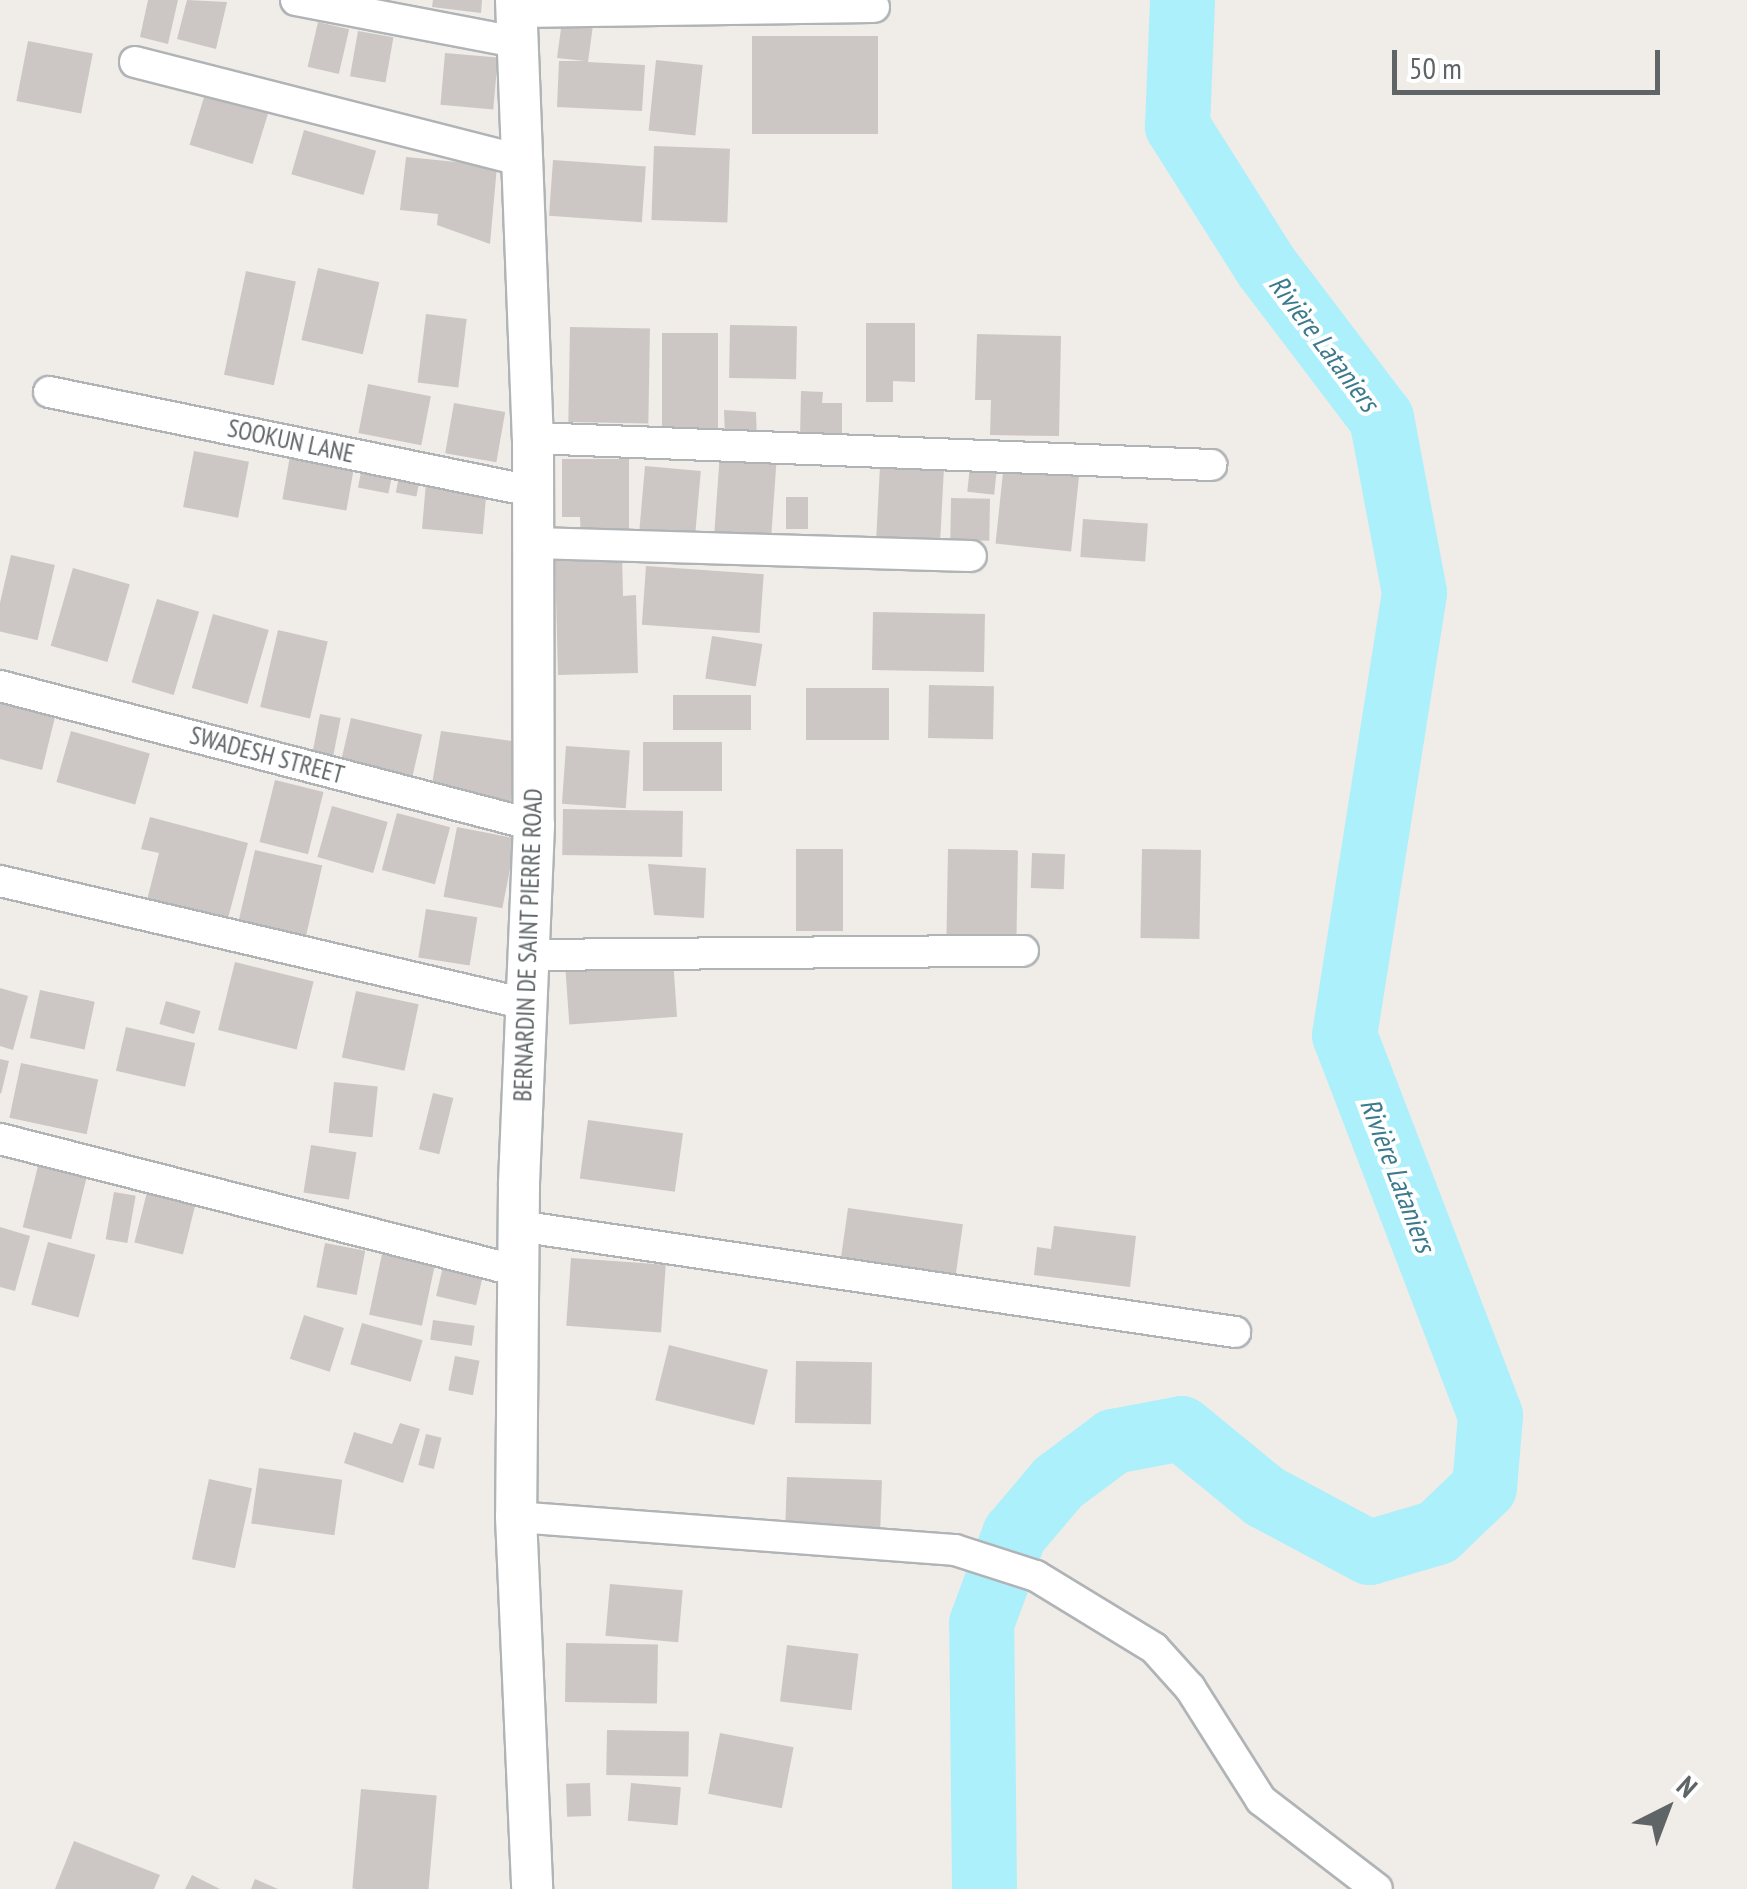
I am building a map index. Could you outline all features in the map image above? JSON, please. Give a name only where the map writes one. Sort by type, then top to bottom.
[{"type":"main road","name":"BERNARDIN DE SAINT PIERRE ROAD","points":[[516,18],[534,544],[534,824],[518,1226],[516,1516],[532,1889]]},
{"type":"street","points":[[296,0],[516,18],[874,7]]},
{"type":"street","points":[[135,62],[522,161]]},
{"type":"street","name":"SOOKUN LANE","points":[[49,392],[533,491]]},
{"type":"street","points":[[533,438],[1212,465]]},
{"type":"street","points":[[534,544],[971,556]]},
{"type":"street","name":"SWADESH STREET","points":[[0,686],[534,824]]},
{"type":"street","points":[[0,881],[526,1004]]},
{"type":"street","points":[[528,955],[1024,951]]},
{"type":"street","points":[[0,1138],[518,1271]]},
{"type":"street","points":[[518,1226],[1235,1332]]},
{"type":"street","points":[[516,1516],[955,1550],[1036,1576],[1154,1648],[1190,1688],[1261,1800],[1377,1889]]},
{"type":"building","points":[[148,0],[178,0],[168,44],[140,37]]},
{"type":"building","points":[[187,0],[227,2],[216,49],[177,39]]},
{"type":"building","points":[[433,0],[482,0],[481,13],[432,7]]},
{"type":"building","points":[[562,21],[593,25],[588,62],[645,65],[642,111],[557,107],[559,61],[585,61],[557,58]]},
{"type":"building","points":[[318,22],[349,29],[339,74],[308,67]]},
{"type":"building","points":[[358,31],[393,37],[385,83],[350,76]]},
{"type":"building","points":[[752,36],[878,36],[878,134],[752,134]]},
{"type":"building","points":[[28,41],[93,54],[81,113],[16,101]]},
{"type":"building","points":[[445,53],[498,58],[493,109],[440,105]]},
{"type":"building","points":[[656,60],[703,65],[695,136],[649,131]]},
{"type":"building","points":[[205,94],[268,113],[253,164],[190,145]]},
{"type":"building","points":[[304,130],[376,151],[363,195],[291,174]]},
{"type":"building","points":[[654,146],[730,149],[727,223],[651,220]]},
{"type":"building","points":[[406,157],[497,166],[490,244],[437,225],[438,214],[400,210]]},
{"type":"building","points":[[553,160],[646,166],[642,222],[549,216]]},
{"type":"building","points":[[318,268],[379,282],[363,354],[301,340]]},
{"type":"building","points":[[246,271],[296,282],[274,385],[224,375]]},
{"type":"building","points":[[426,314],[467,319],[458,387],[418,382]]},
{"type":"building","points":[[866,323],[915,323],[915,382],[893,381],[893,402],[866,402]]},
{"type":"building","points":[[730,325],[797,326],[796,379],[729,378]]},
{"type":"building","points":[[570,327],[650,328],[648,423],[568,422]]},
{"type":"building","points":[[662,333],[718,333],[718,432],[662,432]]},
{"type":"building","points":[[977,334],[1061,336],[1059,436],[990,435],[991,400],[975,400]]},
{"type":"building","points":[[368,384],[431,396],[421,445],[358,433]]},
{"type":"building","points":[[801,391],[823,392],[822,403],[842,403],[842,438],[800,437]]},
{"type":"building","points":[[454,403],[505,412],[496,462],[445,453]]},
{"type":"building","points":[[724,410],[756,412],[757,441],[725,439]]},
{"type":"building","points":[[194,451],[249,462],[238,518],[183,507]]},
{"type":"building","points":[[720,452],[777,456],[771,537],[714,533]]},
{"type":"building","points":[[290,456],[354,467],[346,511],[282,499]]},
{"type":"building","points":[[562,459],[629,459],[629,540],[581,540],[580,517],[562,517]]},
{"type":"building","points":[[1004,463],[1080,471],[1071,552],[996,544]]},
{"type":"building","points":[[645,466],[701,471],[695,540],[639,535]]},
{"type":"building","points":[[880,466],[944,469],[940,543],[876,540]]},
{"type":"building","points":[[970,466],[997,469],[994,495],[967,492]]},
{"type":"building","points":[[362,467],[392,473],[388,494],[358,488]]},
{"type":"building","points":[[400,471],[421,475],[416,497],[396,493]]},
{"type":"building","points":[[426,483],[487,488],[483,534],[422,529]]},
{"type":"building","points":[[786,497],[808,497],[808,529],[786,529]]},
{"type":"building","points":[[951,498],[990,499],[989,541],[950,540]]},
{"type":"building","points":[[1083,519],[1148,524],[1145,561],[1080,557]]},
{"type":"building","points":[[11,555],[55,565],[38,640],[0,631],[0,603]]},
{"type":"building","points":[[622,555],[623,596],[636,595],[638,673],[558,675],[555,557]]},
{"type":"building","points":[[646,566],[764,574],[760,633],[642,625]]},
{"type":"building","points":[[73,568],[130,584],[107,662],[51,646]]},
{"type":"building","points":[[157,599],[199,612],[174,695],[132,682]]},
{"type":"building","points":[[873,612],[985,614],[984,672],[872,670]]},
{"type":"building","points":[[213,614],[269,630],[248,704],[192,688]]},
{"type":"building","points":[[278,630],[328,641],[310,718],[260,707]]},
{"type":"building","points":[[712,636],[762,644],[756,686],[705,678]]},
{"type":"building","points":[[929,685],[994,686],[993,739],[928,738]]},
{"type":"building","points":[[806,688],[889,688],[889,740],[806,740]]},
{"type":"building","points":[[673,695],[751,695],[751,730],[673,730]]},
{"type":"building","points":[[0,699],[56,713],[42,770],[0,759]]},
{"type":"building","points":[[320,714],[341,718],[333,756],[313,752]]},
{"type":"building","points":[[351,718],[422,734],[412,777],[341,761]]},
{"type":"building","points":[[71,731],[150,754],[135,805],[56,782]]},
{"type":"building","points":[[441,731],[518,742],[510,806],[432,784]]},
{"type":"building","points":[[643,742],[722,742],[722,791],[643,791]]},
{"type":"building","points":[[566,746],[630,750],[626,808],[562,804]]},
{"type":"building","points":[[275,780],[324,792],[308,854],[260,842]]},
{"type":"building","points":[[332,806],[388,822],[373,873],[317,857]]},
{"type":"building","points":[[563,809],[683,811],[682,857],[562,855]]},
{"type":"building","points":[[397,813],[450,827],[435,884],[382,870]]},
{"type":"building","points":[[150,817],[248,843],[227,922],[147,900],[159,853],[141,849]]},
{"type":"building","points":[[457,827],[516,838],[502,908],[443,897]]},
{"type":"building","points":[[796,849],[843,849],[843,931],[796,931]]},
{"type":"building","points":[[948,849],[1018,850],[1017,935],[947,934]]},
{"type":"building","points":[[1142,849],[1201,850],[1199,939],[1140,938]]},
{"type":"building","points":[[255,850],[322,866],[306,937],[239,921]]},
{"type":"building","points":[[1032,853],[1065,854],[1064,889],[1031,888]]},
{"type":"building","points":[[648,864],[706,868],[704,918],[654,915]]},
{"type":"building","points":[[426,909],[477,917],[470,966],[418,957]]},
{"type":"building","points":[[673,959],[677,1017],[569,1024],[565,967]]},
{"type":"building","points":[[235,962],[314,982],[297,1050],[218,1030]]},
{"type":"building","points":[[0,988],[28,996],[13,1050],[0,1046]]},
{"type":"building","points":[[40,990],[95,1002],[85,1050],[30,1038]]},
{"type":"building","points":[[356,991],[419,1004],[404,1071],[342,1058]]},
{"type":"building","points":[[166,1001],[201,1011],[194,1034],[159,1024]]},
{"type":"building","points":[[126,1027],[195,1043],[185,1087],[116,1071]]},
{"type":"building","points":[[0,1059],[9,1061],[1,1094],[0,1093]]},
{"type":"building","points":[[21,1063],[98,1079],[87,1134],[9,1118]]},
{"type":"building","points":[[334,1082],[378,1087],[372,1137],[329,1133]]},
{"type":"building","points":[[433,1093],[453,1098],[439,1154],[419,1149]]},
{"type":"building","points":[[588,1120],[683,1133],[675,1192],[580,1178]]},
{"type":"building","points":[[311,1145],[356,1152],[349,1200],[303,1192]]},
{"type":"building","points":[[38,1166],[87,1178],[71,1239],[23,1227]]},
{"type":"building","points":[[114,1192],[136,1196],[127,1243],[106,1239]]},
{"type":"building","points":[[147,1192],[196,1204],[183,1255],[134,1242]]},
{"type":"building","points":[[848,1208],[963,1224],[956,1276],[841,1259]]},
{"type":"building","points":[[1054,1226],[1136,1236],[1130,1287],[1034,1275],[1037,1247],[1051,1249]]},
{"type":"building","points":[[0,1227],[30,1236],[15,1291],[0,1287]]},
{"type":"building","points":[[48,1242],[95,1255],[79,1317],[31,1305]]},
{"type":"building","points":[[325,1243],[365,1251],[357,1295],[316,1287]]},
{"type":"building","points":[[382,1254],[435,1265],[422,1326],[369,1315]]},
{"type":"building","points":[[571,1258],[666,1265],[661,1332],[566,1326]]},
{"type":"building","points":[[444,1262],[484,1271],[476,1305],[436,1296]]},
{"type":"building","points":[[304,1315],[344,1328],[330,1372],[290,1359]]},
{"type":"building","points":[[433,1320],[475,1326],[472,1346],[430,1340]]},
{"type":"building","points":[[362,1323],[423,1340],[411,1382],[350,1364]]},
{"type":"building","points":[[669,1345],[768,1370],[754,1425],[655,1400]]},
{"type":"building","points":[[455,1356],[480,1361],[473,1395],[448,1390]]},
{"type":"building","points":[[796,1361],[872,1362],[871,1424],[795,1423]]},
{"type":"building","points":[[400,1423],[420,1429],[403,1483],[344,1463],[354,1432],[392,1444]]},
{"type":"building","points":[[426,1434],[442,1438],[434,1469],[418,1465]]},
{"type":"building","points":[[259,1468],[342,1480],[334,1535],[251,1523]]},
{"type":"building","points":[[787,1477],[882,1480],[880,1530],[785,1527]]},
{"type":"building","points":[[209,1479],[252,1488],[235,1568],[192,1559]]},
{"type":"building","points":[[610,1584],[683,1590],[678,1642],[605,1636]]},
{"type":"building","points":[[566,1643],[658,1645],[657,1704],[565,1702]]},
{"type":"building","points":[[787,1645],[858,1654],[852,1710],[780,1702]]},
{"type":"building","points":[[607,1730],[689,1731],[688,1776],[606,1775]]},
{"type":"building","points":[[720,1733],[794,1747],[782,1808],[708,1794]]},
{"type":"building","points":[[590,1783],[591,1816],[567,1817],[566,1784]]},
{"type":"building","points":[[631,1783],[681,1787],[677,1825],[628,1821]]},
{"type":"building","points":[[361,1789],[437,1796],[429,1889],[352,1889]]},
{"type":"building","points":[[74,1841],[160,1875],[154,1889],[55,1889]]},
{"type":"building","points":[[192,1875],[220,1889],[185,1889]]},
{"type":"building","points":[[255,1879],[278,1889],[251,1889]]},
{"type":"waterway","name":"Rivière Lataniers","points":[[984,1889],[981,1623],[1014,1534],[1058,1482],[1113,1441],[1181,1428],[1264,1496],[1369,1552],[1437,1532],[1484,1487],[1490,1415],[1344,1035],[1414,592],[1381,418],[1265,265],[1177,126],[1182,0]]}]
